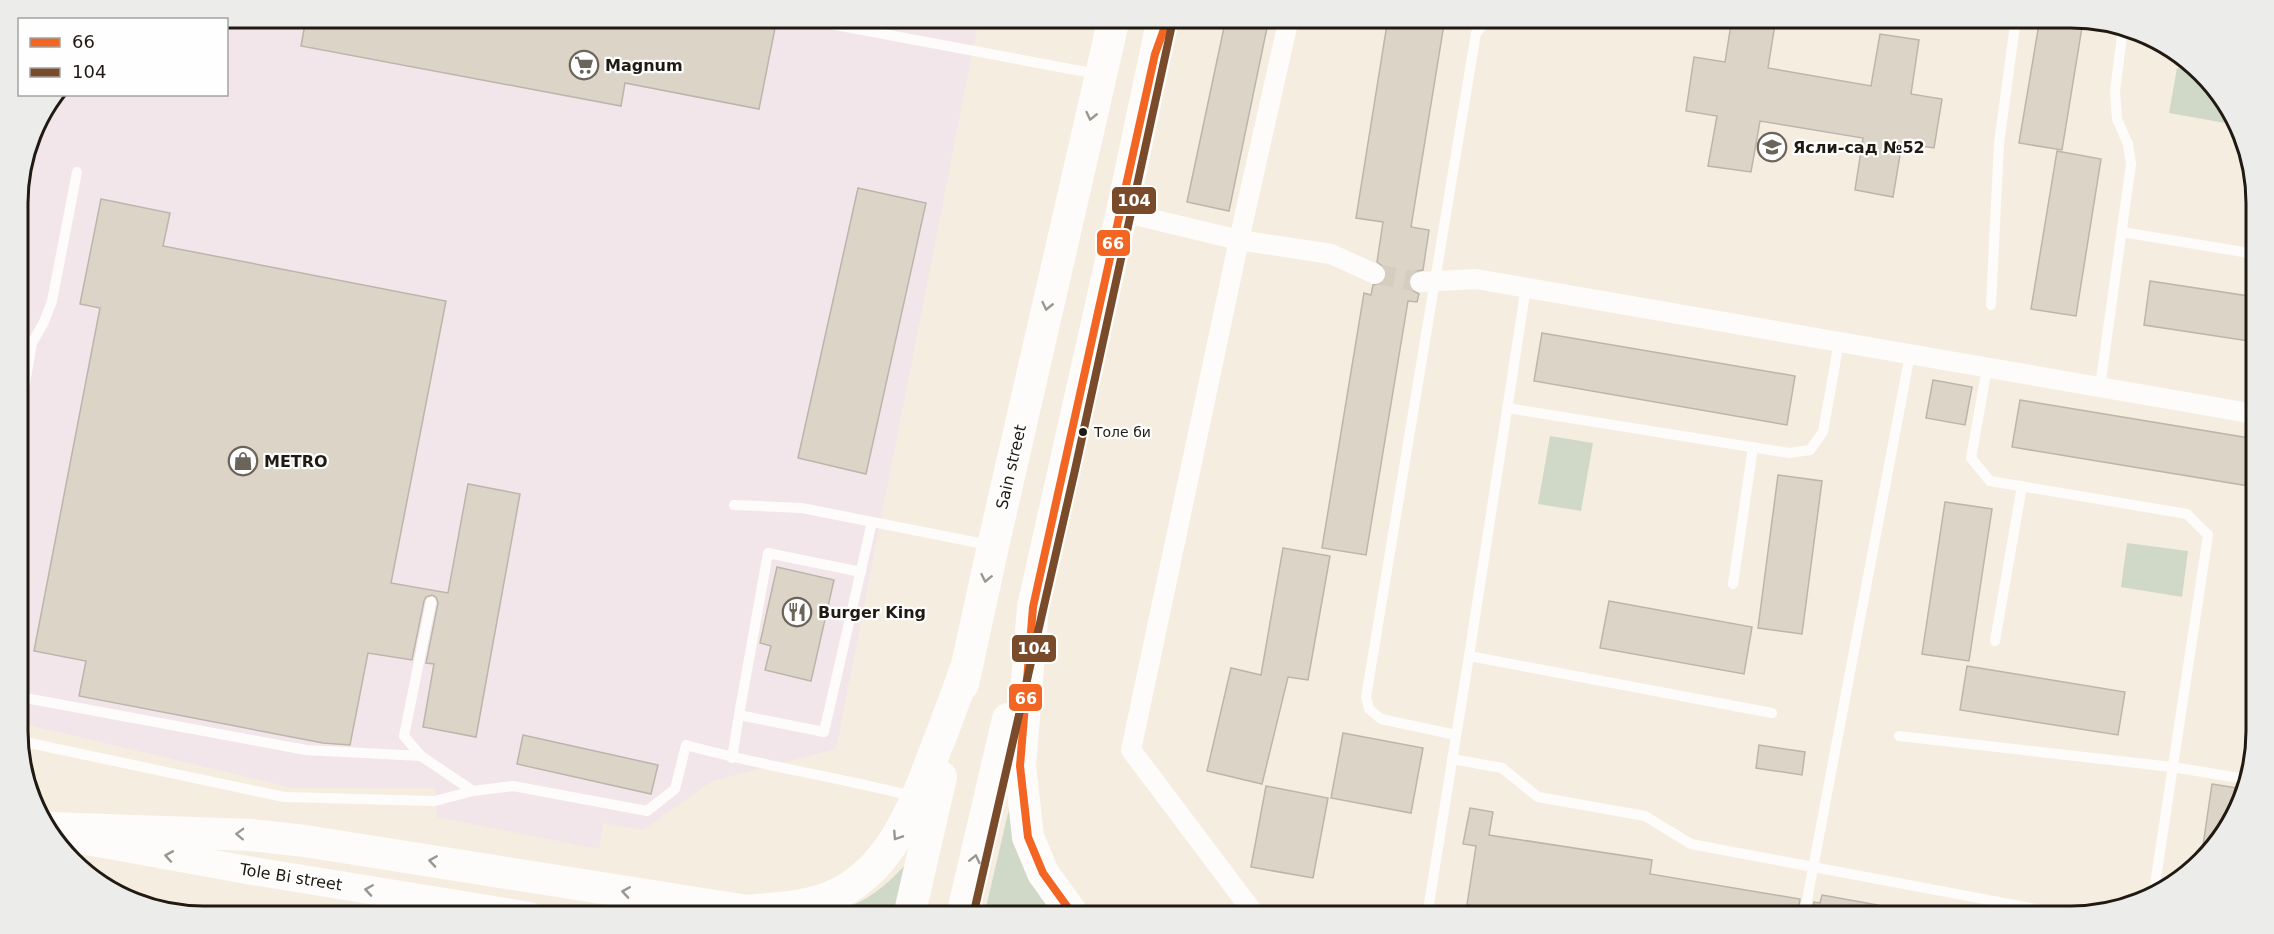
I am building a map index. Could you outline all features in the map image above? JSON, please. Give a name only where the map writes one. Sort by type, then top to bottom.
[{"type":"main road","name":"Sain street","points":[[911,906],[1111,29]]},
{"type":"main road","points":[[964,906],[1034,607],[1161,29]]},
{"type":"main road","points":[[1155,54],[1164,29]]},
{"type":"main road","points":[[1034,607],[1020,766],[1028,837],[1043,873],[1066,906]]},
{"type":"main road","points":[[805,906],[830,898],[859,880],[884,856],[901,831],[918,797],[967,666]]},
{"type":"main road","points":[[58,828],[251,835],[306,841],[708,906]]},
{"type":"main road","name":"Tole Bi street","points":[[65,837],[468,906]]},
{"type":"street","points":[[1248,905],[1131,750],[1239,240],[1287,29]]},
{"type":"street","points":[[1122,212],[1239,240],[1331,254],[1375,274]]},
{"type":"street","points":[[1428,282],[1476,279],[2246,412]]},
{"type":"lane","points":[[856,29],[1100,75]]},
{"type":"lane","points":[[1456,735],[1381,719],[1369,709],[1366,697],[1428,282],[1476,33],[1479,29]]},
{"type":"lane","points":[[1991,305],[1999,143],[2015,29]]},
{"type":"lane","points":[[2100,387],[2131,164],[2128,144],[2117,119],[2115,91],[2122,37]]},
{"type":"lane","points":[[29,360],[32,343],[44,322],[52,301],[77,172]]},
{"type":"lane","points":[[2122,232],[2246,253]]},
{"type":"lane","points":[[1429,905],[1526,287]]},
{"type":"lane","points":[[1507,408],[1789,453],[1810,450],[1823,432],[1839,342]]},
{"type":"lane","points":[[1806,905],[1910,354]]},
{"type":"lane","points":[[1987,368],[1971,458],[1990,481],[2187,514],[2208,535],[2155,883]]},
{"type":"lane","points":[[1733,584],[1753,447]]},
{"type":"lane","points":[[1995,641],[2022,486]]},
{"type":"lane","points":[[734,505],[802,508],[993,546]]},
{"type":"lane","points":[[739,715],[824,732],[872,522]]},
{"type":"lane","points":[[732,758],[768,553],[861,572]]},
{"type":"lane","points":[[431,602],[404,736],[421,756],[473,791]]},
{"type":"lane","points":[[1469,656],[1772,713]]},
{"type":"lane","points":[[29,699],[306,750],[421,756]]},
{"type":"lane","points":[[1899,736],[2172,767],[2238,778]]},
{"type":"lane","points":[[29,743],[284,797],[435,801],[473,791],[513,786],[647,811],[675,789],[686,745],[732,758],[854,781],[918,797]]},
{"type":"lane","points":[[1452,759],[1502,768],[1538,797],[1645,816],[1691,844],[2016,905]]},
{"type":"shaded area","points":[[228,29],[977,29],[836,749],[712,781],[643,830],[603,823],[599,849],[437,817],[435,788],[294,788],[29,725],[29,192],[34,159],[42,137],[52,116],[66,96],[228,96]]},
{"type":"green space","points":[[2177,68],[2182,69],[2202,88],[2225,123],[2169,113]]},
{"type":"green space","points":[[1550,436],[1593,443],[1581,511],[1538,504]]},
{"type":"green space","points":[[2127,543],[2188,551],[2182,597],[2121,587]]},
{"type":"green space","points":[[1009,809],[1041,898],[1047,906],[986,906]]},
{"type":"green space","points":[[908,862],[897,906],[853,906],[871,895]]},
{"type":"building","name":"Magnum","points":[[304,29],[775,29],[759,109],[625,83],[621,106],[301,46]]},
{"type":"building","points":[[1224,29],[1267,29],[1229,211],[1187,202]]},
{"type":"building","points":[[1386,29],[1443,29],[1411,227],[1429,230],[1423,270],[1413,272],[1408,282],[1410,289],[1419,294],[1417,302],[1408,301],[1366,555],[1322,548],[1364,293],[1371,295],[1373,285],[1382,283],[1387,273],[1384,267],[1377,262],[1383,222],[1356,218]]},
{"type":"building","points":[[1730,29],[1774,29],[1768,68],[1871,86],[1880,34],[1919,40],[1911,94],[1942,99],[1934,148],[1902,143],[1893,197],[1855,190],[1863,138],[1760,121],[1751,172],[1708,166],[1717,116],[1686,111],[1694,57],[1725,62]]},
{"type":"building","points":[[2038,29],[2082,29],[2062,150],[2019,143]]},
{"type":"building","points":[[2057,151],[2101,159],[2076,316],[2031,309]]},
{"type":"building","points":[[858,188],[926,203],[866,474],[798,458]]},
{"type":"building","name":"METRO","points":[[101,199],[170,213],[163,246],[446,301],[391,583],[448,593],[468,484],[520,494],[476,737],[423,727],[434,664],[426,663],[438,603],[436,597],[432,595],[426,597],[424,601],[412,660],[368,653],[350,745],[323,743],[79,696],[86,661],[34,651],[100,308],[80,304]]},
{"type":"building","points":[[2150,281],[2246,296],[2246,341],[2144,325]]},
{"type":"building","points":[[1542,333],[1795,376],[1787,425],[1534,381]]},
{"type":"building","points":[[1933,380],[1972,387],[1965,425],[1926,418]]},
{"type":"building","points":[[2020,400],[2246,438],[2246,486],[2012,447]]},
{"type":"building","points":[[1778,475],[1822,481],[1802,634],[1758,628]]},
{"type":"building","points":[[1945,502],[1992,509],[1969,661],[1922,654]]},
{"type":"building","points":[[1283,548],[1330,556],[1308,680],[1288,677],[1262,784],[1207,771],[1231,668],[1261,675]]},
{"type":"building","name":"Burger King","points":[[777,567],[834,580],[811,681],[765,670],[771,646],[760,643]]},
{"type":"building","points":[[1609,601],[1752,627],[1744,674],[1600,648]]},
{"type":"building","points":[[1967,666],[2125,692],[2118,735],[1960,710]]},
{"type":"building","points":[[1343,733],[1423,748],[1411,813],[1331,798]]},
{"type":"building","points":[[523,735],[658,765],[651,794],[517,764]]},
{"type":"building","points":[[1759,745],[1805,752],[1802,775],[1756,768]]},
{"type":"building","points":[[2212,784],[2235,788],[2216,828],[2203,845]]},
{"type":"building","points":[[1266,786],[1328,798],[1313,878],[1251,867]]},
{"type":"building","points":[[1470,808],[1493,812],[1489,835],[1652,860],[1650,874],[1800,899],[1799,905],[1467,905],[1476,846],[1463,844]]},
{"type":"building","points":[[1822,895],[1878,905],[1814,905],[1814,902],[1820,903]]},
{"type":"tunnel","points":[[1375,274],[1420,282]]},
{"type":"transit line","name":"66","points":[[1066,906],[1043,873],[1028,837],[1020,766],[1033,607],[1155,54],[1164,29]]},
{"type":"transit line","name":"104","points":[[975,906],[1075,470],[1171,29]]},
{"type":"place","name":"Magnum","points":[[584,65]]},
{"type":"place","name":"Ясли-сад №52","points":[[1772,147]]},
{"type":"place","name":"Толе би","points":[[1083,432]]},
{"type":"place","name":"METRO","points":[[243,461]]},
{"type":"place","name":"Burger King","points":[[797,612]]}]
